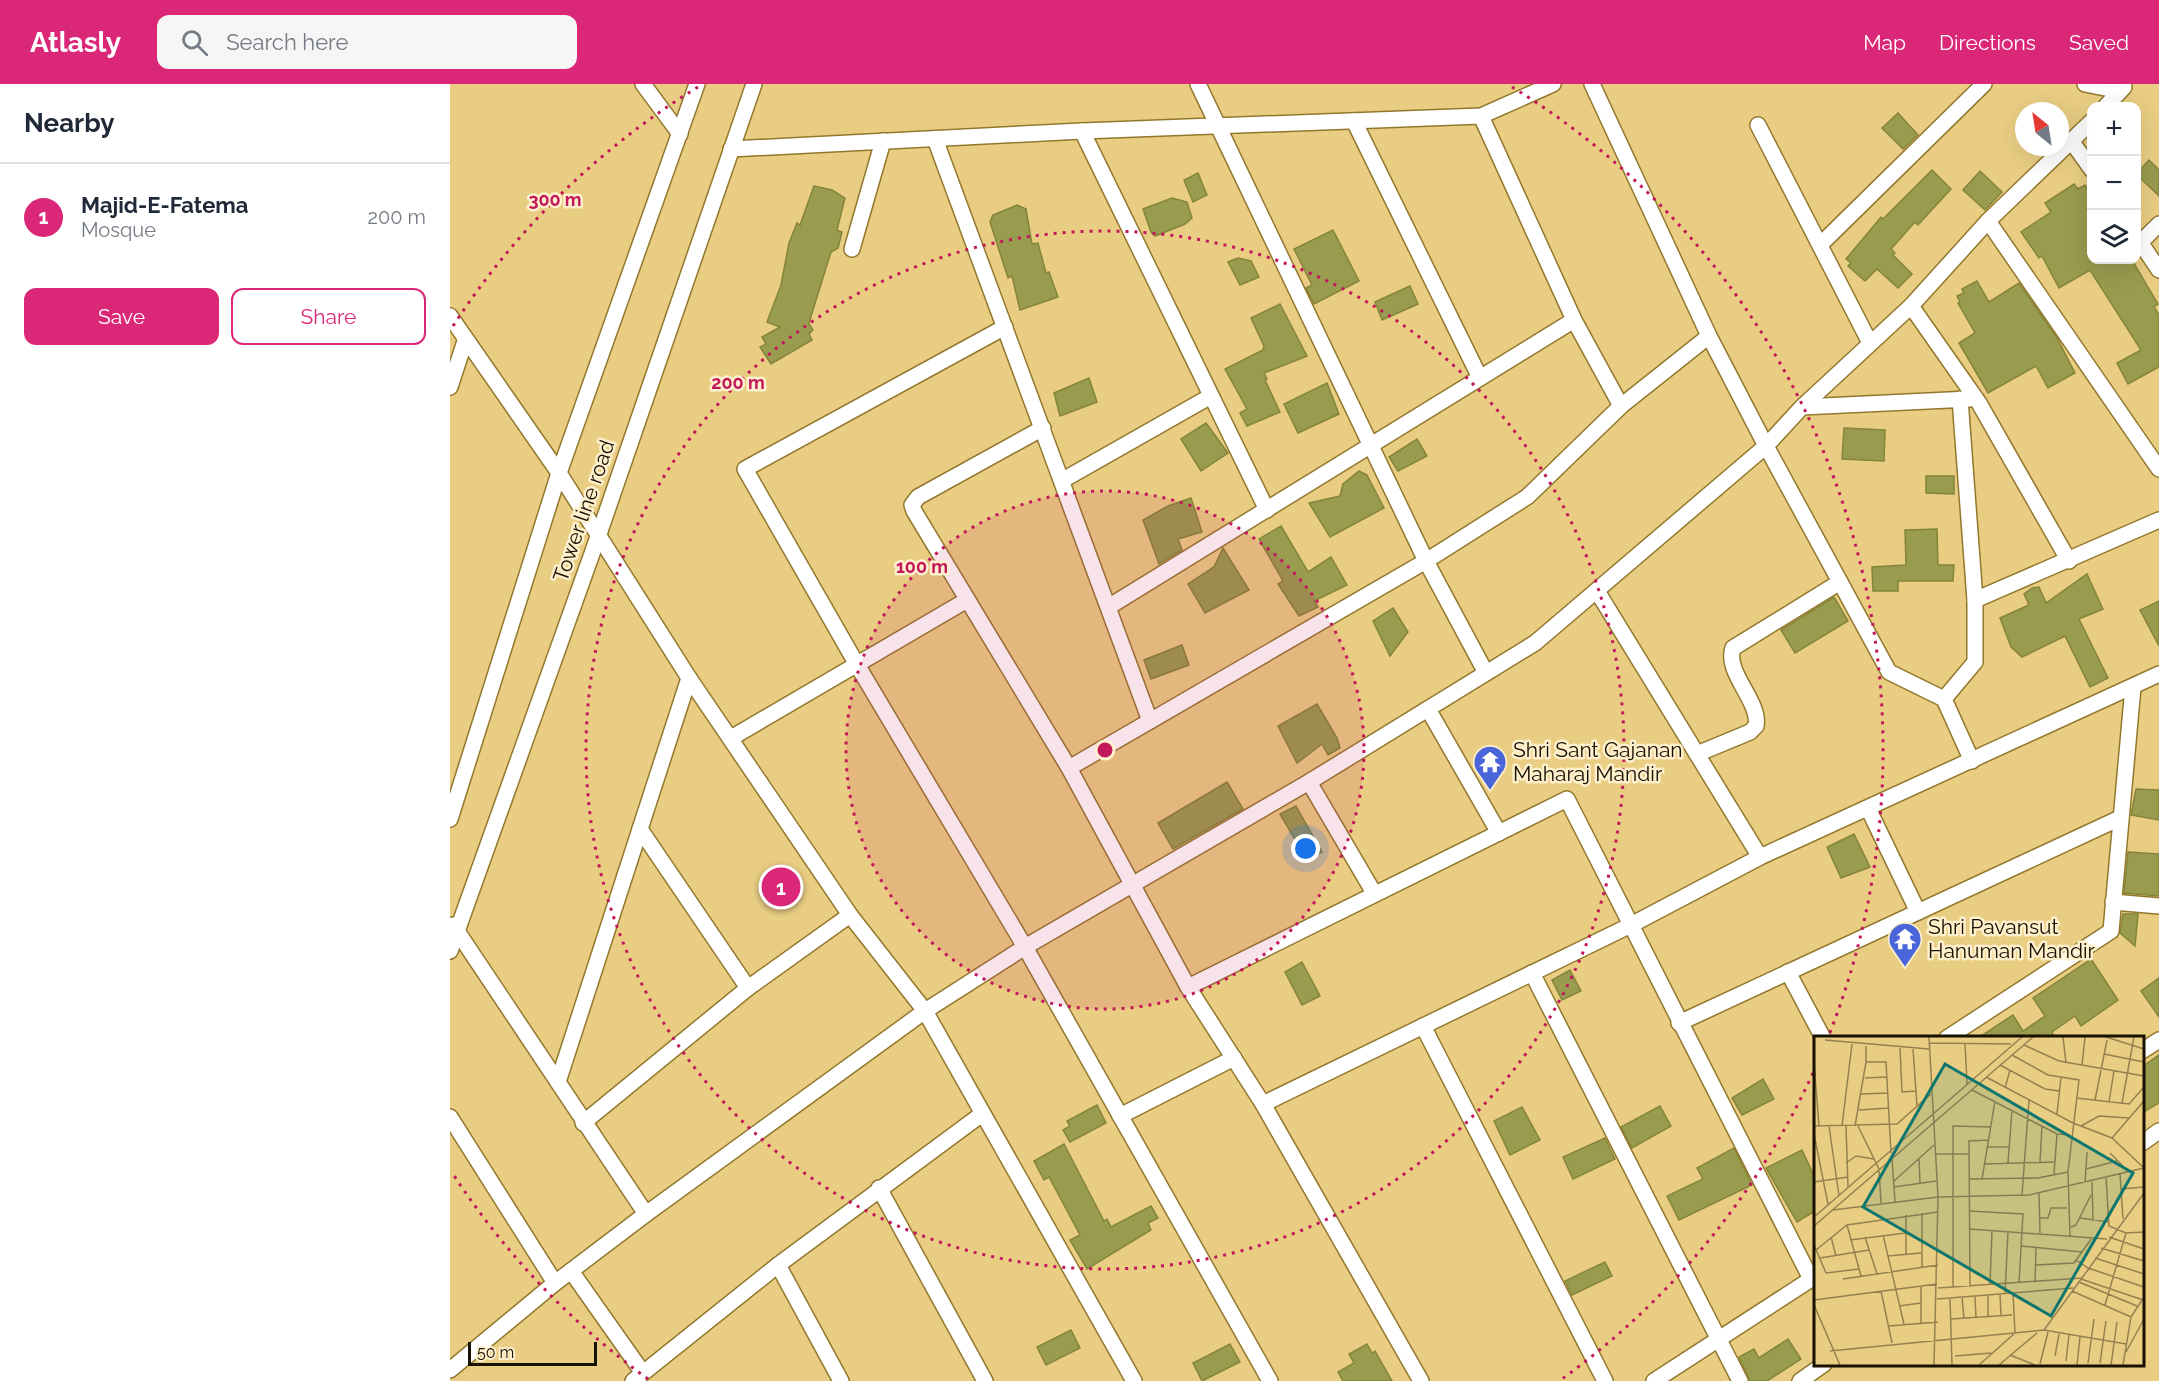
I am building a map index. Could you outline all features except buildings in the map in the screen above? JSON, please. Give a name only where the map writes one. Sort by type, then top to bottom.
[{"type":"street","points":[[644,84],[680,135]]},
{"type":"street","points":[[450,819],[560,473],[697,84]]},
{"type":"street","name":"Tower line road","points":[[450,951],[454,926],[599,534],[754,84]]},
{"type":"street","points":[[1198,84],[1216,126],[1426,561],[1486,674]]},
{"type":"street","points":[[732,149],[1082,131],[1481,116],[1553,84]]},
{"type":"street","points":[[1592,84],[1709,336],[1889,672],[1944,699],[1972,761]]},
{"type":"street","points":[[1820,245],[1984,84]]},
{"type":"street","points":[[2085,84],[2124,88]]},
{"type":"street","points":[[2110,102],[2124,88]]},
{"type":"street","points":[[1481,116],[1574,320],[1622,406]]},
{"type":"street","points":[[1354,121],[1480,378]]},
{"type":"street","points":[[1758,125],[1870,343]]},
{"type":"street","points":[[450,1370],[555,1283],[646,1214],[925,1011],[1131,883],[1309,782],[1535,644],[1766,446],[1802,407],[1911,306],[1988,221],[2087,125]]},
{"type":"street","points":[[1082,131],[1267,510]]},
{"type":"street","points":[[935,139],[1110,606],[1150,720]]},
{"type":"street","points":[[852,249],[883,141]]},
{"type":"street","points":[[2072,142],[2087,164]]},
{"type":"street","points":[[1988,221],[2159,470]]},
{"type":"street","points":[[2141,238],[2159,224]]},
{"type":"street","points":[[2141,242],[2159,270]]},
{"type":"street","points":[[1911,306],[1976,399],[2069,561]]},
{"type":"street","points":[[450,316],[465,341],[560,473],[689,678],[850,915],[925,1011],[1134,1381]]},
{"type":"street","points":[[1110,606],[1574,320]]},
{"type":"street","points":[[1005,327],[745,469],[856,663],[1025,947],[1270,1381]]},
{"type":"street","points":[[1069,768],[1426,561],[1527,497],[1622,406],[1709,336]]},
{"type":"street","points":[[450,387],[465,341]]},
{"type":"street","points":[[1063,480],[1211,396]]},
{"type":"street","points":[[1944,699],[1975,662],[1975,600],[1960,399]]},
{"type":"street","points":[[1802,407],[1976,399]]},
{"type":"street","points":[[1043,428],[918,497],[912,505],[1069,768],[1188,987],[1263,1104],[1421,1381]]},
{"type":"street","points":[[1975,600],[2159,520]]},
{"type":"street","points":[[1697,754],[1750,732],[1756,726],[1755,715],[1731,660],[1733,648],[1840,582]]},
{"type":"street","points":[[1597,591],[1760,857]]},
{"type":"street","points":[[731,738],[967,600]]},
{"type":"street","points":[[1263,1104],[1629,926],[1760,857],[2159,674]]},
{"type":"street","points":[[558,1082],[689,678]]},
{"type":"street","points":[[1950,1036],[2111,932],[2133,687]]},
{"type":"street","points":[[1428,709],[1499,832]]},
{"type":"street","points":[[1309,782],[1374,893]]},
{"type":"street","points":[[1188,987],[1567,799],[1629,926],[1813,1277],[1654,1381]]},
{"type":"street","points":[[1868,808],[1918,912]]},
{"type":"street","points":[[1679,1023],[2120,818]]},
{"type":"street","points":[[640,829],[748,988]]},
{"type":"street","points":[[2113,902],[2159,906]]},
{"type":"street","points":[[583,1123],[748,988],[850,915]]},
{"type":"street","points":[[454,926],[583,1123],[646,1214]]},
{"type":"street","points":[[1788,972],[1822,1036]]},
{"type":"street","points":[[1532,973],[1740,1381]]},
{"type":"street","points":[[1423,1026],[1605,1381]]},
{"type":"street","points":[[2144,1051],[2159,1040]]},
{"type":"street","points":[[1120,1116],[1234,1058]]},
{"type":"street","points":[[571,1271],[638,1377],[778,1265],[879,1188],[982,1114]]},
{"type":"street","points":[[450,1117],[555,1283]]},
{"type":"street","points":[[2144,1142],[2159,1131]]},
{"type":"street","points":[[879,1188],[985,1381]]},
{"type":"street","points":[[778,1265],[841,1381]]},
{"type":"street","points":[[1806,1379],[1823,1366]]},
{"type":"place","name":"Shri Sant Gajanan Maharaj Mandir","points":[[1490,791]]},
{"type":"place","name":"Majid-E-Fatema","points":[[781,887]]},
{"type":"place","name":"Shri Pavansut Hanuman Mandir","points":[[1905,968]]}]
